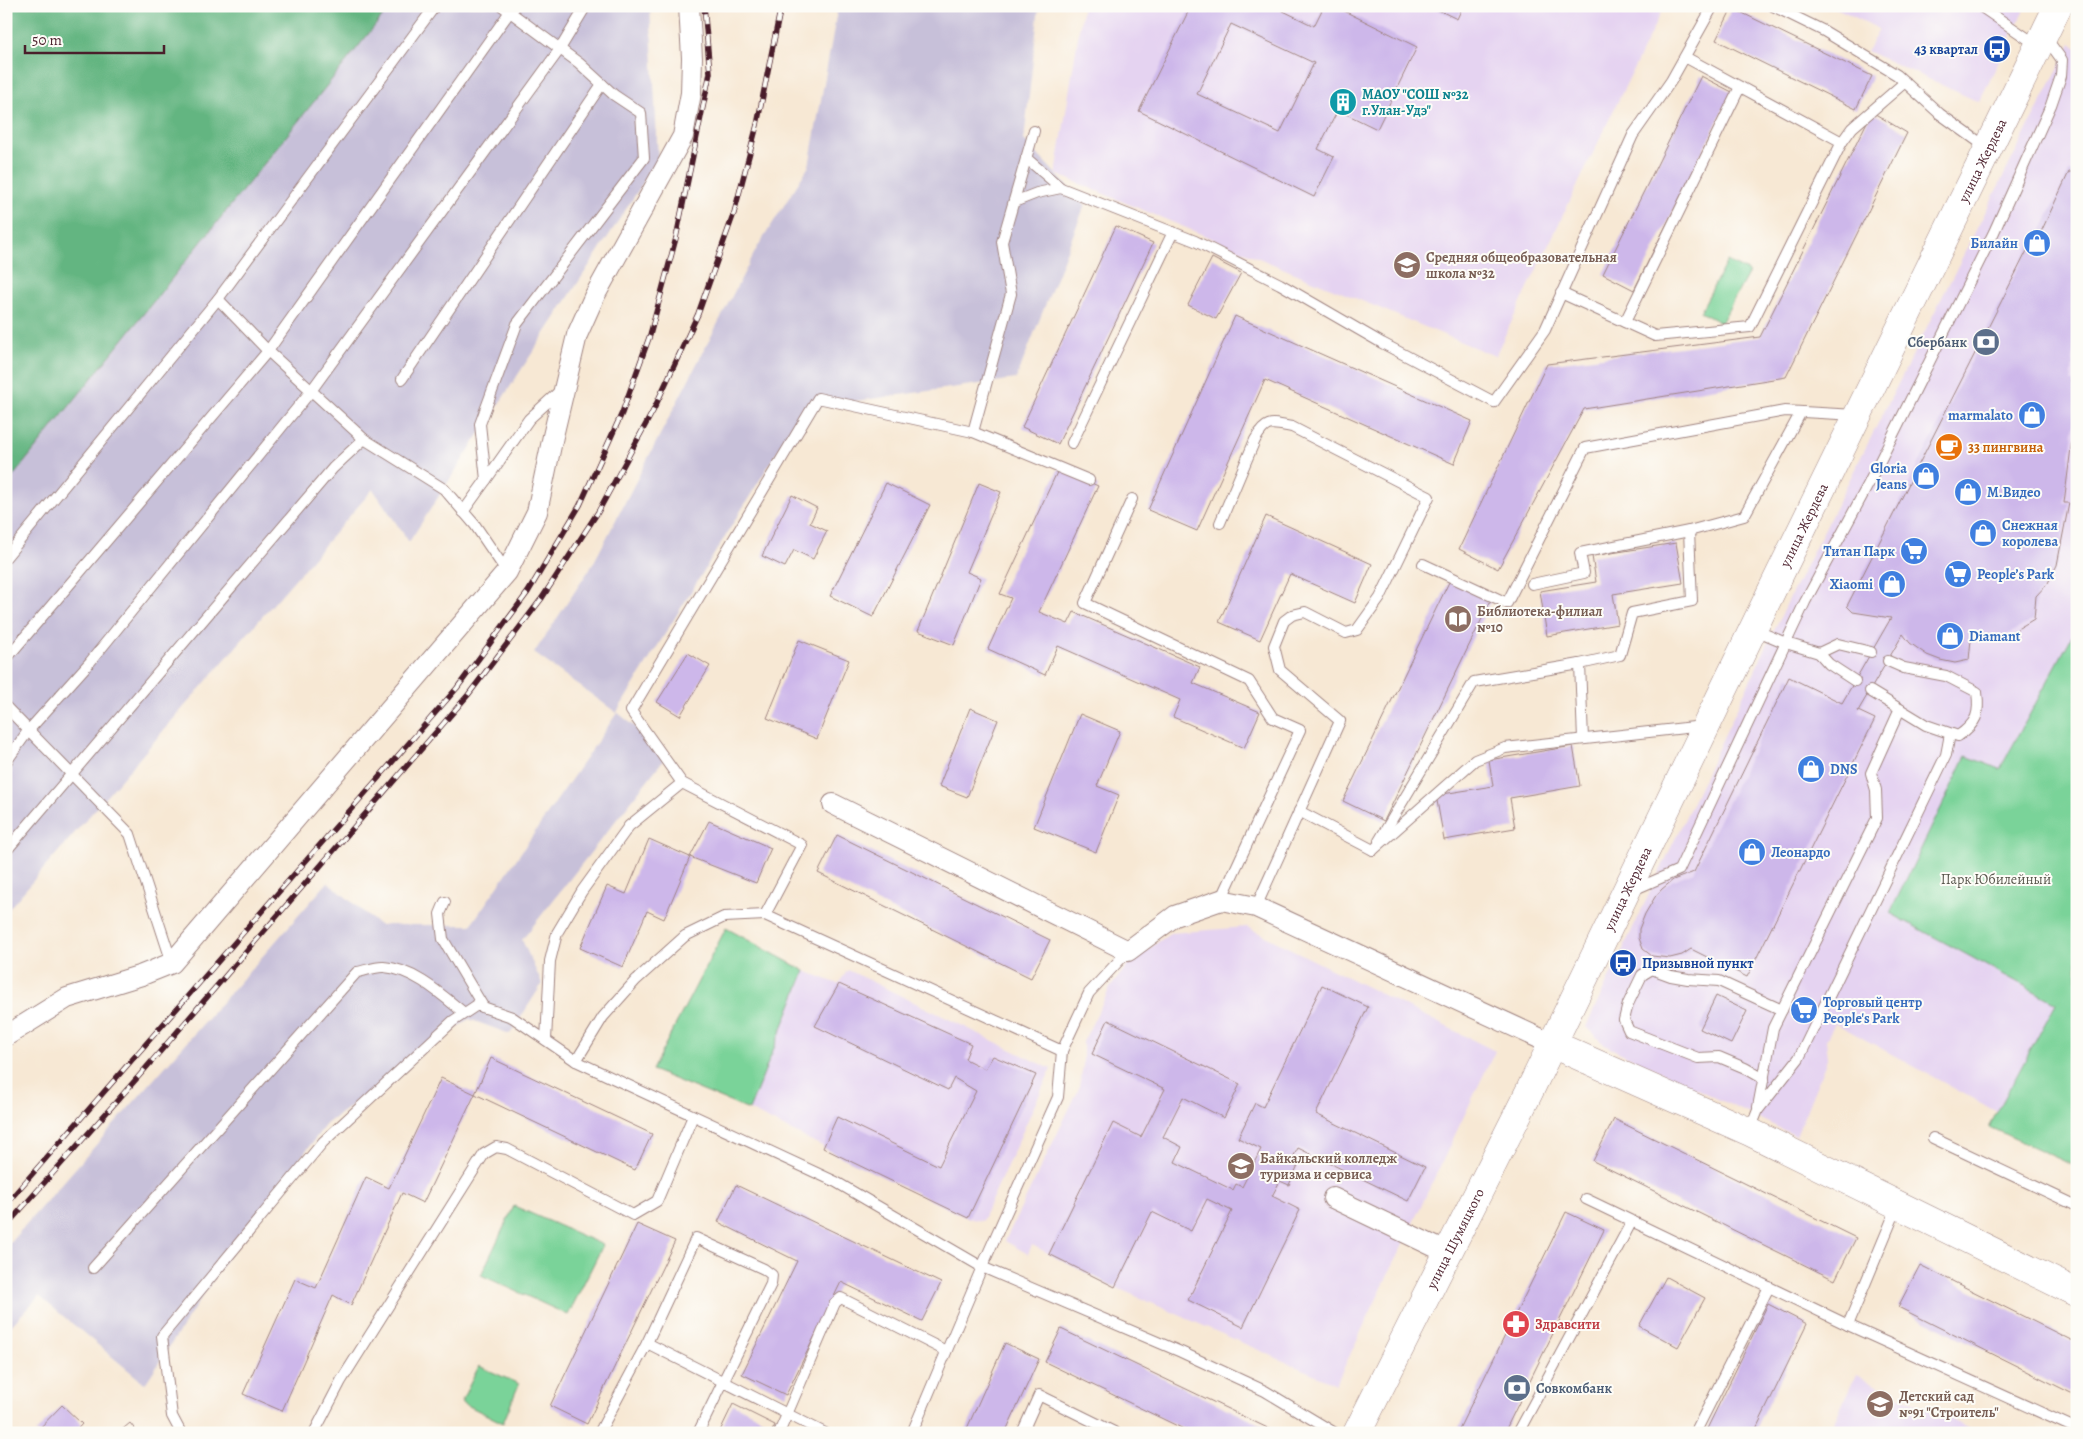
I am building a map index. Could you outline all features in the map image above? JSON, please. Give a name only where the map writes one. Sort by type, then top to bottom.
[{"type":"main road","name":"улица Жердева","points":[[1552,1044],[1987,148],[2058,6]]},
{"type":"main road","points":[[1552,1044],[1754,1121],[1898,1205],[2077,1293]]},
{"type":"main road","name":"улица Шумяцкого","points":[[1357,1433],[1552,1044]]},
{"type":"street","points":[[6,1036],[67,998],[142,975],[172,963],[507,572],[537,512],[577,335],[594,297],[683,136],[691,93],[692,58],[689,6]]},
{"type":"street","points":[[834,804],[1128,951],[1176,916],[1221,900],[1256,906],[1552,1044]]},
{"type":"street","points":[[1333,1198],[1448,1252]]},
{"type":"lane","points":[[6,557],[218,299],[435,6]]},
{"type":"lane","points":[[6,762],[28,731],[90,662],[311,392],[560,49],[586,6]]},
{"type":"lane","points":[[1026,158],[1061,188],[1195,241],[1280,284],[1382,342],[1494,402],[1545,330],[1633,135],[1671,81],[1713,6]]},
{"type":"lane","points":[[1773,6],[1824,31],[1867,56],[1905,82],[1940,114],[1987,148]]},
{"type":"lane","points":[[1625,894],[1679,870],[1804,602],[1869,483],[1994,232],[2051,105],[2061,76],[2062,60],[2041,40],[1980,6]]},
{"type":"lane","points":[[6,659],[268,351],[509,8],[614,95],[641,113],[644,158],[517,324],[480,424],[486,480]]},
{"type":"lane","points":[[1685,57],[1842,142]]},
{"type":"lane","points":[[1561,293],[1655,336],[1750,327],[1842,142],[1852,128],[1905,82]]},
{"type":"lane","points":[[402,379],[602,84]]},
{"type":"lane","points":[[1625,322],[1740,87]]},
{"type":"lane","points":[[973,432],[1011,294],[1002,242],[1034,131]]},
{"type":"lane","points":[[1014,202],[1037,193],[1061,188]]},
{"type":"lane","points":[[1072,443],[1173,232]]},
{"type":"lane","points":[[218,299],[268,351],[364,439],[444,489],[475,525],[507,572]]},
{"type":"lane","points":[[463,512],[529,419],[565,386]]},
{"type":"lane","points":[[765,916],[802,845],[682,783],[631,711],[818,398],[973,432],[1089,480]]},
{"type":"lane","points":[[1423,564],[1507,603],[1585,448],[1785,411],[1857,415]]},
{"type":"lane","points":[[1532,584],[1584,573],[1580,553],[1688,531],[1744,516],[1801,412]]},
{"type":"lane","points":[[1220,523],[1255,440],[1262,428],[1271,423],[1292,427],[1429,497],[1380,598],[1356,630],[1346,633],[1305,612],[1292,615],[1284,621],[1274,646],[1280,670],[1340,721],[1256,906]]},
{"type":"lane","points":[[6,851],[333,468],[364,439]]},
{"type":"lane","points":[[1132,499],[1085,603],[1249,681],[1273,718],[1300,730],[1221,900]]},
{"type":"lane","points":[[1373,850],[1474,682],[1580,664],[1620,655],[1632,613],[1692,601],[1688,531]]},
{"type":"lane","points":[[1753,629],[1786,643],[1819,653],[1829,664],[1854,681]]},
{"type":"lane","points":[[1819,653],[1838,644],[1871,652]]},
{"type":"lane","points":[[1870,690],[1926,725],[1958,736],[1970,728],[1979,710],[1977,692],[1946,676],[1904,668],[1888,661]]},
{"type":"lane","points":[[1580,664],[1583,739]]},
{"type":"lane","points":[[6,706],[28,731],[130,834],[172,963]]},
{"type":"lane","points":[[1754,1121],[1773,1028],[1877,818],[1876,790],[1871,773],[1900,709]]},
{"type":"lane","points":[[1373,850],[1474,760],[1505,748],[1706,726]]},
{"type":"lane","points":[[1754,1121],[1799,1058],[1946,755],[1950,734]]},
{"type":"lane","points":[[546,1040],[550,961],[557,933],[582,891],[629,826],[682,783]]},
{"type":"lane","points":[[1299,811],[1373,850]]},
{"type":"lane","points":[[445,902],[440,914],[442,939],[484,1008]]},
{"type":"lane","points":[[576,1061],[610,1010],[636,980],[685,936],[724,917],[765,916],[1062,1051]]},
{"type":"lane","points":[[912,1433],[982,1267],[1058,1097],[1062,1051],[1089,993],[1128,951]]},
{"type":"lane","points":[[93,1268],[357,972],[383,967],[404,972],[435,990],[464,1013]]},
{"type":"lane","points":[[1764,1079],[1745,1068],[1719,1057],[1698,1058],[1629,1031],[1624,1020],[1628,1004],[1642,975],[1652,969],[1671,976],[1719,981],[1782,1010]]},
{"type":"lane","points":[[181,1433],[172,1416],[162,1336],[323,1142],[453,1021],[477,1005],[512,1017],[576,1061],[836,1182],[982,1267],[1181,1352],[1265,1391],[1335,1433]]},
{"type":"lane","points":[[314,1433],[341,1381],[484,1154],[496,1146],[507,1149],[633,1215],[657,1201],[693,1116]]},
{"type":"lane","points":[[1934,1138],[2077,1206]]},
{"type":"lane","points":[[1586,1199],[1848,1325],[2077,1429]]},
{"type":"lane","points":[[1848,1325],[1898,1205]]},
{"type":"lane","points":[[1518,1433],[1632,1221]]},
{"type":"lane","points":[[599,1433],[647,1343],[696,1238],[764,1269],[772,1275],[771,1284],[698,1433]]},
{"type":"lane","points":[[1695,1433],[1769,1287]]},
{"type":"lane","points":[[779,1433],[835,1303],[841,1298],[946,1352]]},
{"type":"lane","points":[[647,1343],[825,1433]]},
{"type":"lane","points":[[1022,1433],[1039,1395],[1116,1433]]},
{"type":"shaded area","points":[[340,6],[650,6],[658,160],[409,542],[373,489],[6,912],[6,444]]},
{"type":"shaded area","points":[[838,6],[1039,6],[1024,140],[1085,205],[1016,379],[804,408],[617,712],[668,754],[522,940],[542,984],[510,1034],[469,1019],[326,1124],[235,1246],[145,1384],[39,1296],[6,1331],[6,1247],[328,882],[379,925],[471,925],[617,713],[534,653],[593,564],[757,248],[809,166]]},
{"type":"shaded area","name":"Средняя общеобразовательная школа №32","points":[[1083,6],[1664,6],[1495,356],[1056,174]]},
{"type":"shaded area","points":[[1832,6],[2026,6],[1979,102],[1867,51],[1879,29]]},
{"type":"shaded area","points":[[2071,43],[2077,48],[2077,627],[2000,769],[1966,757],[1890,913],[2056,1003],[1997,1112],[1835,1023],[1826,1040],[1828,1057],[1796,1136],[1606,1046],[1586,1027],[1788,601]]},
{"type":"shaded area","name":"Байкальский колледж туризма и сервиса","points":[[1247,927],[1495,1051],[1336,1384],[1115,1287],[1032,1245],[1028,1254],[1005,1241],[1078,1091],[1083,1066],[1083,1042],[1110,988],[1129,963],[1171,933]]},
{"type":"shaded area","points":[[726,928],[805,971],[838,984],[848,970],[1051,1069],[982,1221],[968,1218],[749,1110],[652,1070]]},
{"type":"shaded area","name":"Детский сад №91 \"Строитель\"","points":[[1856,1375],[1978,1433],[1829,1433]]},
{"type":"green space","points":[[6,6],[387,6],[382,17],[6,485]]},
{"type":"green space","points":[[1727,261],[1749,272],[1721,323],[1700,312]]},
{"type":"green space","name":"Парк Юбилейный","points":[[2077,627],[2077,1167],[1989,1127],[2056,1003],[1890,913],[1966,756],[2000,769]]},
{"type":"green space","points":[[726,928],[805,971],[749,1110],[652,1070]]},
{"type":"green space","points":[[514,1206],[603,1245],[568,1315],[481,1275]]},
{"type":"green space","points":[[479,1366],[519,1384],[503,1423],[461,1402]]},
{"type":"building","name":"МАОУ \"СОШ №32 г.Улан-Удэ\"","points":[[1191,6],[1273,6],[1314,26],[1324,6],[1334,6],[1417,47],[1377,129],[1338,110],[1318,149],[1334,157],[1314,197],[1139,111]],"holes":[[[1231,24],[1314,63],[1280,133],[1197,94]]]},
{"type":"building","points":[[1430,6],[1463,6],[1457,19]]},
{"type":"building","points":[[1889,6],[1923,6],[1923,9],[1888,9]]},
{"type":"building","points":[[1732,8],[1872,76],[1856,109],[1716,40]]},
{"type":"building","points":[[1701,76],[1732,92],[1634,290],[1603,274]]},
{"type":"building","points":[[1872,112],[1907,133],[1786,377],[1584,409],[1498,569],[1459,549],[1547,364],[1760,337]]},
{"type":"building","name":"People’s Park","points":[[2069,172],[2077,172],[2077,319],[2071,382],[2077,382],[2077,400],[2064,503],[2069,503],[2057,565],[2048,583],[2036,596],[2034,619],[2009,634],[1971,639],[1969,660],[1955,663],[1927,655],[1910,643],[1903,634],[1858,711],[1875,719],[1747,977],[1691,949],[1682,955],[1670,958],[1652,956],[1643,949],[1639,938],[1639,929],[1645,914],[1662,889],[1673,880],[1694,872],[1789,677],[1842,703],[1891,618],[1853,612],[1847,606],[2037,231],[2041,232]]},
{"type":"building","points":[[1116,226],[1153,243],[1058,444],[1022,427]]},
{"type":"building","points":[[1212,258],[1241,273],[1216,319],[1188,305]]},
{"type":"building","points":[[1235,316],[1472,421],[1454,464],[1265,380],[1197,531],[1148,510]]},
{"type":"building","points":[[1059,468],[1098,486],[1039,612],[1068,624],[1074,612],[1200,667],[1193,683],[1260,712],[1244,748],[1173,717],[1180,700],[1058,646],[1045,675],[988,649],[1011,598],[1000,594]]},
{"type":"building","points":[[886,483],[930,505],[873,617],[830,596]]},
{"type":"building","points":[[979,483],[1001,492],[967,572],[981,578],[954,645],[918,631]]},
{"type":"building","points":[[792,495],[817,508],[810,523],[827,531],[813,559],[794,550],[785,567],[762,556]]},
{"type":"building","points":[[1266,516],[1372,564],[1355,603],[1290,574],[1260,640],[1219,622]]},
{"type":"building","points":[[1676,543],[1683,583],[1613,594],[1618,624],[1547,636],[1540,591],[1596,582],[1592,556]]},
{"type":"building","points":[[1450,580],[1491,600],[1384,821],[1343,801]]},
{"type":"building","points":[[799,640],[849,660],[817,739],[767,718]]},
{"type":"building","points":[[688,653],[710,666],[680,716],[657,702]]},
{"type":"building","points":[[970,708],[998,720],[967,797],[939,786]]},
{"type":"building","points":[[1080,714],[1120,731],[1097,786],[1119,795],[1096,852],[1034,827]]},
{"type":"building","points":[[1573,746],[1580,786],[1510,798],[1515,828],[1444,840],[1436,795],[1493,786],[1489,760]]},
{"type":"building","points":[[709,821],[771,848],[756,883],[690,857]]},
{"type":"building","points":[[837,835],[1050,940],[1031,978],[818,873]]},
{"type":"building","points":[[649,839],[690,857],[664,919],[647,911],[623,967],[580,948],[607,886],[626,894]]},
{"type":"building","points":[[839,984],[971,1044],[965,1059],[985,1069],[993,1056],[1036,1075],[968,1218],[823,1148],[837,1117],[939,1166],[976,1091],[954,1078],[948,1090],[815,1026]]},
{"type":"building","points":[[1322,985],[1368,1007],[1316,1114],[1425,1167],[1408,1201],[1298,1148],[1291,1161],[1298,1165],[1289,1185],[1280,1181],[1272,1196],[1300,1210],[1243,1327],[1188,1300],[1232,1211],[1207,1199],[1191,1231],[1152,1212],[1115,1287],[1049,1254],[1113,1123],[1141,1137],[1165,1089],[1092,1054],[1108,1020],[1240,1084],[1224,1118],[1183,1097],[1163,1137],[1182,1147],[1175,1162],[1233,1190],[1236,1184],[1242,1187],[1261,1149],[1238,1138],[1255,1103],[1263,1107]]},
{"type":"building","points":[[1716,996],[1747,1011],[1731,1044],[1700,1029]]},
{"type":"building","points":[[491,1058],[652,1134],[635,1170],[475,1094]]},
{"type":"building","points":[[441,1078],[475,1094],[423,1203],[402,1193],[351,1305],[333,1295],[282,1411],[243,1394],[295,1279],[316,1288],[366,1177],[389,1188]]},
{"type":"building","points":[[1614,1119],[1856,1238],[1835,1280],[1593,1161]]},
{"type":"building","points":[[736,1185],[941,1283],[922,1321],[841,1282],[786,1395],[742,1374],[797,1261],[718,1222]]},
{"type":"building","points":[[1566,1212],[1604,1230],[1504,1433],[1457,1433]]},
{"type":"building","points":[[637,1224],[675,1241],[587,1424],[550,1406]]},
{"type":"building","points":[[1920,1265],[2077,1343],[2077,1396],[1898,1307]]},
{"type":"building","points":[[1666,1277],[1705,1298],[1678,1347],[1639,1326]]},
{"type":"building","points":[[1768,1304],[1807,1324],[1754,1433],[1705,1433]]},
{"type":"building","points":[[1061,1329],[1278,1433],[1192,1433],[1045,1362]]},
{"type":"building","points":[[1005,1343],[1039,1359],[1005,1433],[965,1433]]},
{"type":"building","points":[[733,1404],[775,1425],[771,1433],[719,1433]]},
{"type":"building","points":[[62,1405],[82,1424],[74,1433],[35,1433]]},
{"type":"building","points":[[130,1423],[138,1433],[118,1433]]},
{"type":"railway","points":[[6,1204],[457,688],[528,592],[580,505],[622,413],[650,335],[676,238],[710,73],[704,6]]},
{"type":"railway","points":[[6,1226],[139,1076],[468,695],[542,598],[598,512],[653,411],[698,314],[734,213],[757,125],[781,6]]},
{"type":"place","name":"43 квартал","points":[[1997,49]]},
{"type":"place","name":"МАОУ \"СОШ №32 г.Улан-Удэ\"","points":[[1343,102]]},
{"type":"place","name":"Билайн","points":[[2037,243]]},
{"type":"place","name":"Средняя общеобразовательная школа №32","points":[[1407,265]]},
{"type":"place","name":"Сбербанк","points":[[1986,342]]},
{"type":"place","name":"marmalato","points":[[2032,415]]},
{"type":"place","name":"33 пингвина","points":[[1949,447]]},
{"type":"place","name":"Gloria Jeans","points":[[1926,476]]},
{"type":"place","name":"М.Видео","points":[[1968,492]]},
{"type":"place","name":"Снежная королева","points":[[1983,533]]},
{"type":"place","name":"Титан Парк","points":[[1914,551]]},
{"type":"place","name":"People’s Park","points":[[1958,574]]},
{"type":"place","name":"Xiaomi","points":[[1892,584]]},
{"type":"place","name":"Библиотека-филиал №10","points":[[1458,619]]},
{"type":"place","name":"Diamant","points":[[1950,636]]},
{"type":"place","name":"DNS","points":[[1811,769]]},
{"type":"place","name":"Леонардо","points":[[1752,852]]},
{"type":"place","name":"Призывной пункт","points":[[1623,963]]},
{"type":"place","name":"Торговый центр People's Park","points":[[1804,1010]]},
{"type":"place","name":"Байкальский колледж туризма и сервиса","points":[[1241,1166]]},
{"type":"place","name":"Здравсити","points":[[1516,1324]]},
{"type":"place","name":"Совкомбанк","points":[[1517,1388]]},
{"type":"place","name":"Детский сад №91 \"Строитель\"","points":[[1880,1404]]}]
